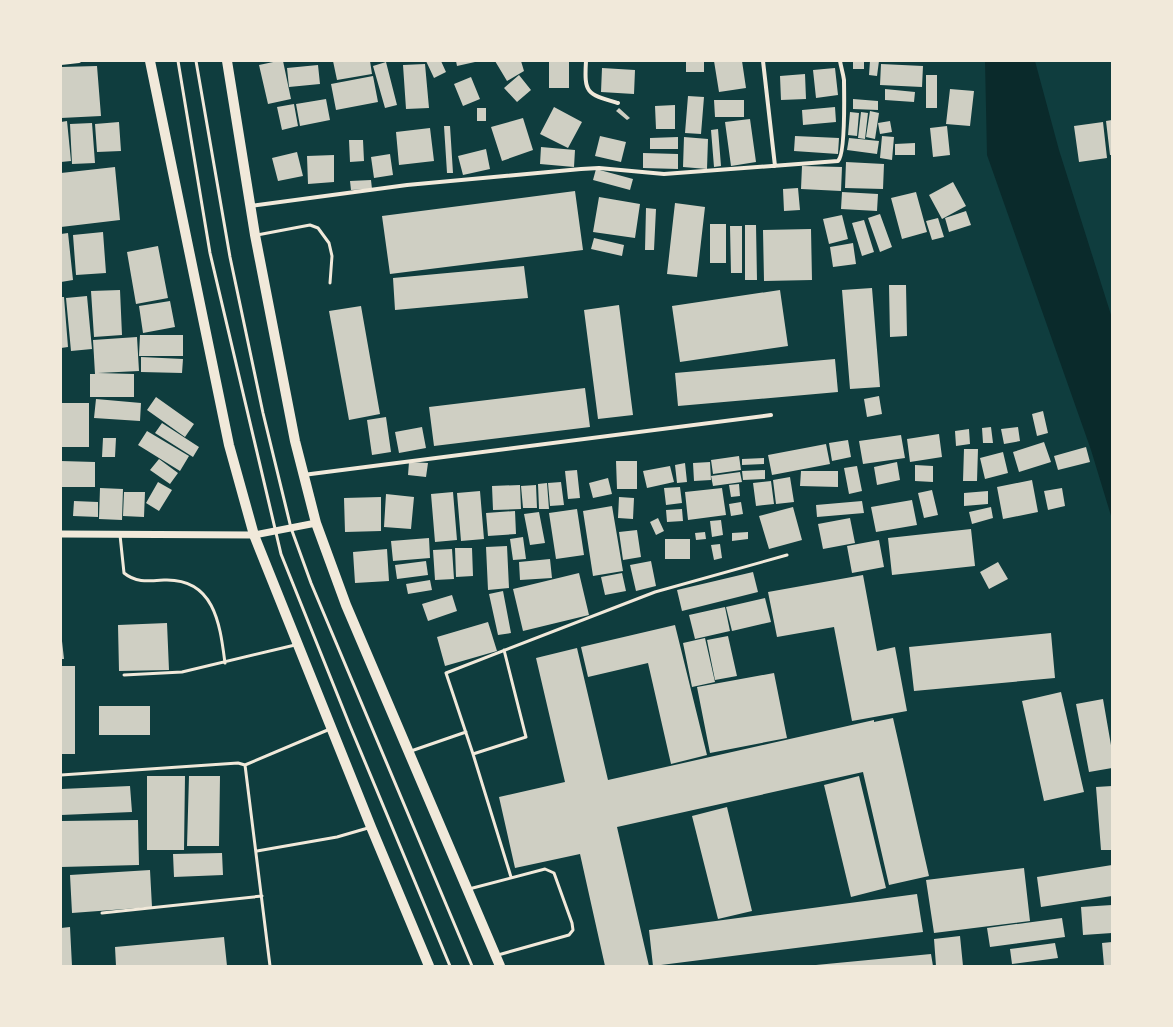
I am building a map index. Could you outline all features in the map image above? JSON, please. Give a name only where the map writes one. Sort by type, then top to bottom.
[{"type":"main road","points":[[150,61],[229,446],[254,535],[331,729],[429,966]]},
{"type":"main road","points":[[227,61],[255,235],[303,475],[316,523],[346,605],[500,966]]},
{"type":"street","points":[[61,63],[79,61]]},
{"type":"street","points":[[586,61],[585,82],[588,91],[597,97],[618,103]]},
{"type":"street","points":[[763,61],[775,166]]},
{"type":"street","points":[[250,206],[407,185],[581,169],[599,168],[664,174],[775,166],[840,159],[844,107],[844,78],[840,61]]},
{"type":"street","points":[[303,475],[770,415]]},
{"type":"street","points":[[61,534],[254,535],[316,523]]},
{"type":"lane","points":[[178,61],[210,253],[280,554],[450,966]]},
{"type":"lane","points":[[196,61],[230,257],[263,414],[290,528],[311,584],[472,966]]},
{"type":"lane","points":[[255,235],[310,225],[318,228],[329,243],[332,256],[330,284]]},
{"type":"lane","points":[[120,534],[124,573],[139,581],[175,580],[193,585],[204,594],[216,613],[221,630],[224,663]]},
{"type":"lane","points":[[511,877],[446,673],[655,592],[787,555]]},
{"type":"lane","points":[[124,674],[182,672],[297,645]]},
{"type":"lane","points":[[473,754],[526,737],[504,650]]},
{"type":"lane","points":[[61,775],[238,764],[245,765],[331,729]]},
{"type":"lane","points":[[409,751],[466,732]]},
{"type":"lane","points":[[245,765],[257,851],[270,966]]},
{"type":"lane","points":[[257,851],[338,837],[371,827]]},
{"type":"lane","points":[[467,890],[545,869],[554,873],[572,922],[573,930],[568,935],[496,956]]},
{"type":"lane","points":[[102,913],[262,896]]},
{"type":"water","points":[[985,61],[1035,61],[1059,150],[1112,318],[1112,519],[1091,450],[987,155]]},
{"type":"building","points":[[283,61],[291,99],[268,104],[259,65]]},
{"type":"building","points":[[333,61],[370,61],[372,74],[337,80]]},
{"type":"building","points":[[426,61],[441,61],[446,72],[434,78]]},
{"type":"building","points":[[456,61],[475,61],[475,62],[457,66]]},
{"type":"building","points":[[495,61],[521,61],[524,71],[507,81]]},
{"type":"building","points":[[549,61],[569,61],[569,88],[549,88]]},
{"type":"building","points":[[686,61],[704,61],[704,72],[686,72]]},
{"type":"building","points":[[714,61],[742,61],[746,88],[719,92]]},
{"type":"building","points":[[853,61],[864,61],[864,69],[853,69]]},
{"type":"building","points":[[870,61],[879,61],[877,76],[869,75]]},
{"type":"building","points":[[386,62],[397,105],[385,108],[373,66]]},
{"type":"building","points":[[425,64],[429,108],[406,109],[403,65]]},
{"type":"building","points":[[881,64],[923,66],[922,87],[880,85]]},
{"type":"building","points":[[318,65],[320,84],[289,87],[287,68]]},
{"type":"building","points":[[97,66],[101,116],[61,118],[61,67]]},
{"type":"building","points":[[602,68],[635,70],[634,94],[601,92]]},
{"type":"building","points":[[835,68],[838,95],[816,98],[813,70]]},
{"type":"building","points":[[805,74],[806,99],[781,100],[780,76]]},
{"type":"building","points":[[519,75],[531,90],[517,102],[504,88]]},
{"type":"building","points":[[926,75],[937,75],[937,108],[926,108]]},
{"type":"building","points":[[373,76],[378,102],[336,110],[331,84]]},
{"type":"building","points":[[471,77],[480,99],[463,106],[454,84]]},
{"type":"building","points":[[885,89],[915,92],[914,102],[885,100]]},
{"type":"building","points":[[950,89],[974,91],[970,126],[946,124]]},
{"type":"building","points":[[688,96],[704,97],[701,134],[685,133]]},
{"type":"building","points":[[326,99],[330,120],[300,126],[296,104]]},
{"type":"building","points":[[853,99],[878,101],[878,110],[853,109]]},
{"type":"building","points":[[714,100],[744,100],[744,117],[715,117]]},
{"type":"building","points":[[294,104],[298,126],[282,130],[277,107]]},
{"type":"building","points":[[675,105],[675,129],[656,129],[655,106]]},
{"type":"building","points":[[554,107],[582,122],[568,148],[540,134]]},
{"type":"building","points":[[835,107],[836,122],[803,125],[802,110]]},
{"type":"building","points":[[477,108],[486,108],[486,121],[477,121]]},
{"type":"building","points":[[619,108],[630,118],[627,120],[616,111]]},
{"type":"building","points":[[870,111],[879,113],[875,139],[866,137]]},
{"type":"building","points":[[850,112],[859,113],[857,136],[848,135]]},
{"type":"building","points":[[861,112],[868,113],[865,139],[858,138]]},
{"type":"building","points":[[523,118],[533,150],[502,161],[491,127]]},
{"type":"building","points":[[750,119],[756,162],[731,166],[725,122]]},
{"type":"building","points":[[1112,120],[1112,155],[1110,155],[1106,121]]},
{"type":"building","points":[[67,121],[71,161],[61,162],[61,122]]},
{"type":"building","points":[[890,121],[892,132],[880,134],[878,123]]},
{"type":"building","points":[[119,122],[121,151],[97,152],[95,124]]},
{"type":"building","points":[[1103,122],[1107,158],[1079,162],[1074,126]]},
{"type":"building","points":[[92,123],[95,163],[72,164],[70,124]]},
{"type":"building","points":[[444,126],[450,126],[453,173],[447,173]]},
{"type":"building","points":[[947,126],[950,155],[933,157],[930,128]]},
{"type":"building","points":[[430,128],[434,161],[399,165],[396,132]]},
{"type":"building","points":[[718,129],[721,166],[714,167],[711,130]]},
{"type":"building","points":[[600,136],[626,142],[621,162],[595,156]]},
{"type":"building","points":[[795,136],[839,138],[838,154],[794,151]]},
{"type":"building","points":[[882,136],[894,137],[892,160],[880,158]]},
{"type":"building","points":[[678,137],[678,149],[650,149],[650,138]]},
{"type":"building","points":[[684,137],[708,139],[707,169],[683,167]]},
{"type":"building","points":[[849,138],[879,141],[877,154],[847,150]]},
{"type":"building","points":[[349,140],[363,140],[364,161],[350,162]]},
{"type":"building","points":[[915,143],[915,155],[895,155],[895,144]]},
{"type":"building","points":[[541,147],[575,150],[574,167],[540,164]]},
{"type":"building","points":[[486,149],[490,169],[463,175],[458,156]]},
{"type":"building","points":[[297,152],[303,176],[278,181],[272,158]]},
{"type":"building","points":[[643,153],[678,154],[678,169],[643,168]]},
{"type":"building","points":[[390,154],[393,175],[374,178],[371,157]]},
{"type":"building","points":[[334,155],[334,182],[308,184],[307,156]]},
{"type":"building","points":[[846,162],[884,164],[883,189],[845,188]]},
{"type":"building","points":[[802,166],[842,167],[841,191],[801,189]]},
{"type":"building","points":[[115,167],[120,220],[61,227],[61,173]]},
{"type":"building","points":[[596,169],[633,179],[630,190],[593,180]]},
{"type":"building","points":[[371,180],[372,189],[351,190],[350,181]]},
{"type":"building","points":[[953,182],[966,206],[942,219],[929,195]]},
{"type":"building","points":[[798,188],[800,210],[784,211],[783,189]]},
{"type":"building","points":[[575,191],[583,250],[390,274],[382,216]]},
{"type":"building","points":[[842,192],[878,194],[877,211],[841,209]]},
{"type":"building","points":[[916,192],[927,232],[902,239],[891,198]]},
{"type":"building","points":[[599,197],[640,204],[635,238],[593,232]]},
{"type":"building","points":[[675,203],[705,207],[697,277],[667,274]]},
{"type":"building","points":[[646,208],[656,209],[654,250],[645,250]]},
{"type":"building","points":[[966,211],[971,225],[949,232],[945,218]]},
{"type":"building","points":[[880,214],[892,247],[880,252],[868,218]]},
{"type":"building","points":[[842,215],[848,239],[829,244],[823,219]]},
{"type":"building","points":[[938,218],[944,237],[932,240],[926,221]]},
{"type":"building","points":[[864,220],[874,252],[862,256],[852,223]]},
{"type":"building","points":[[710,224],[726,224],[726,263],[710,263]]},
{"type":"building","points":[[745,225],[756,225],[757,280],[745,280]]},
{"type":"building","points":[[730,226],[742,226],[742,273],[731,273]]},
{"type":"building","points":[[811,229],[812,280],[764,281],[763,230]]},
{"type":"building","points":[[103,232],[106,273],[76,275],[73,235]]},
{"type":"building","points":[[68,233],[73,280],[61,282],[61,234]]},
{"type":"building","points":[[594,238],[624,245],[622,256],[591,249]]},
{"type":"building","points":[[853,243],[856,264],[833,267],[830,247]]},
{"type":"building","points":[[158,246],[168,298],[136,304],[127,252]]},
{"type":"building","points":[[524,266],[528,298],[395,310],[393,278]]},
{"type":"building","points":[[889,285],[906,285],[907,336],[890,337]]},
{"type":"building","points":[[872,288],[880,387],[850,389],[842,290]]},
{"type":"building","points":[[120,290],[122,335],[94,337],[91,291]]},
{"type":"building","points":[[780,290],[788,346],[680,362],[672,306]]},
{"type":"building","points":[[87,296],[92,349],[71,351],[66,298]]},
{"type":"building","points":[[61,297],[64,297],[68,347],[61,348]]},
{"type":"building","points":[[170,301],[175,327],[143,333],[139,306]]},
{"type":"building","points":[[619,305],[633,415],[598,419],[584,310]]},
{"type":"building","points":[[361,306],[380,414],[349,420],[329,311]]},
{"type":"building","points":[[140,335],[183,335],[183,356],[139,356]]},
{"type":"building","points":[[137,337],[139,371],[98,373],[134,374],[134,397],[90,397],[90,374],[95,374],[93,340]]},
{"type":"building","points":[[141,357],[183,359],[182,373],[141,372]]},
{"type":"building","points":[[835,359],[838,392],[678,406],[675,373]]},
{"type":"building","points":[[585,388],[590,427],[434,446],[429,407]]},
{"type":"building","points":[[879,396],[882,414],[867,417],[864,399]]},
{"type":"building","points":[[156,397],[194,424],[185,437],[147,410]]},
{"type":"building","points":[[96,399],[141,403],[140,421],[94,418]]},
{"type":"building","points":[[61,403],[89,403],[89,447],[61,447]]},
{"type":"building","points":[[1043,411],[1048,433],[1037,436],[1032,414]]},
{"type":"building","points":[[386,417],[391,452],[372,455],[367,420]]},
{"type":"building","points":[[162,423],[199,447],[193,457],[155,433]]},
{"type":"building","points":[[422,427],[426,448],[399,453],[395,432]]},
{"type":"building","points":[[991,427],[993,443],[983,443],[982,428]]},
{"type":"building","points":[[1018,427],[1020,441],[1004,444],[1001,429]]},
{"type":"building","points":[[969,429],[970,444],[956,446],[955,431]]},
{"type":"building","points":[[147,431],[189,456],[180,471],[138,445]]},
{"type":"building","points":[[939,434],[942,457],[910,462],[907,439]]},
{"type":"building","points":[[901,435],[905,458],[863,464],[859,441]]},
{"type":"building","points":[[103,438],[116,438],[115,457],[102,457]]},
{"type":"building","points":[[848,440],[851,457],[832,461],[829,443]]},
{"type":"building","points":[[1044,442],[1051,462],[1019,472],[1013,452]]},
{"type":"building","points":[[826,444],[830,464],[772,475],[768,455]]},
{"type":"building","points":[[1086,447],[1090,462],[1058,470],[1054,456]]},
{"type":"building","points":[[964,449],[978,449],[977,481],[963,481]]},
{"type":"building","points":[[1003,452],[1008,473],[985,479],[980,458]]},
{"type":"building","points":[[739,456],[741,470],[713,474],[711,460]]},
{"type":"building","points":[[764,458],[764,464],[742,465],[742,459]]},
{"type":"building","points":[[159,459],[178,473],[170,484],[150,470]]},
{"type":"building","points":[[61,461],[95,462],[95,487],[61,487]]},
{"type":"building","points":[[616,461],[637,461],[637,489],[617,489]]},
{"type":"building","points":[[409,462],[428,463],[426,477],[408,475]]},
{"type":"building","points":[[710,462],[711,480],[694,481],[693,463]]},
{"type":"building","points":[[897,462],[900,480],[877,485],[874,467]]},
{"type":"building","points":[[685,463],[687,482],[677,483],[675,465]]},
{"type":"building","points":[[915,465],[933,466],[933,482],[915,481]]},
{"type":"building","points":[[670,466],[674,482],[647,488],[643,471]]},
{"type":"building","points":[[857,466],[862,491],[849,494],[844,468]]},
{"type":"building","points":[[577,470],[580,498],[568,499],[565,471]]},
{"type":"building","points":[[765,470],[765,479],[743,480],[742,471]]},
{"type":"building","points":[[801,471],[838,471],[838,487],[800,486]]},
{"type":"building","points":[[740,472],[742,482],[713,486],[711,476]]},
{"type":"building","points":[[790,477],[794,502],[776,504],[773,480]]},
{"type":"building","points":[[608,478],[612,494],[593,498],[589,483]]},
{"type":"building","points":[[1032,480],[1038,512],[1003,519],[997,487]]},
{"type":"building","points":[[771,481],[774,504],[756,506],[753,483]]},
{"type":"building","points":[[158,482],[172,490],[159,511],[146,503]]},
{"type":"building","points":[[561,482],[564,505],[550,506],[548,483]]},
{"type":"building","points":[[547,483],[549,509],[539,509],[538,484]]},
{"type":"building","points":[[739,484],[740,496],[731,497],[729,485]]},
{"type":"building","points":[[520,485],[521,509],[493,510],[492,486]]},
{"type":"building","points":[[536,485],[537,508],[523,508],[521,486]]},
{"type":"building","points":[[680,487],[682,503],[666,505],[664,488]]},
{"type":"building","points":[[100,488],[123,489],[122,520],[99,519]]},
{"type":"building","points":[[722,488],[726,515],[688,520],[685,492]]},
{"type":"building","points":[[1062,488],[1065,506],[1048,510],[1044,491]]},
{"type":"building","points":[[932,490],[938,515],[924,518],[918,493]]},
{"type":"building","points":[[480,491],[484,539],[461,541],[457,493]]},
{"type":"building","points":[[988,491],[988,504],[964,506],[964,493]]},
{"type":"building","points":[[124,492],[145,492],[144,517],[123,516]]},
{"type":"building","points":[[453,492],[457,540],[435,542],[431,494]]},
{"type":"building","points":[[386,494],[414,497],[411,529],[384,527]]},
{"type":"building","points":[[381,497],[381,531],[345,532],[344,498]]},
{"type":"building","points":[[619,497],[634,498],[633,519],[618,518]]},
{"type":"building","points":[[912,500],[917,525],[876,532],[871,507]]},
{"type":"building","points":[[74,501],[98,502],[98,517],[73,516]]},
{"type":"building","points":[[862,501],[864,513],[817,517],[816,505]]},
{"type":"building","points":[[741,502],[743,514],[731,516],[729,504]]},
{"type":"building","points":[[612,506],[623,571],[593,576],[583,511]]},
{"type":"building","points":[[793,507],[802,540],[769,549],[759,516]]},
{"type":"building","points":[[991,507],[993,518],[972,524],[969,512]]},
{"type":"building","points":[[577,509],[584,555],[556,559],[549,513]]},
{"type":"building","points":[[682,509],[683,521],[667,522],[666,510]]},
{"type":"building","points":[[515,511],[516,534],[488,536],[486,513]]},
{"type":"building","points":[[539,512],[545,543],[530,545],[524,514]]},
{"type":"building","points":[[658,518],[664,531],[656,535],[650,522]]},
{"type":"building","points":[[850,518],[855,543],[823,549],[818,524]]},
{"type":"building","points":[[721,520],[723,535],[712,537],[710,521]]},
{"type":"building","points":[[971,529],[975,566],[892,575],[888,538]]},
{"type":"building","points":[[637,530],[641,557],[623,560],[619,532]]},
{"type":"building","points":[[705,532],[706,539],[696,540],[695,533]]},
{"type":"building","points":[[748,532],[748,539],[732,541],[732,533]]},
{"type":"building","points":[[523,537],[526,559],[513,560],[510,539]]},
{"type":"building","points":[[429,538],[430,558],[393,561],[391,541]]},
{"type":"building","points":[[665,539],[690,539],[690,559],[665,559]]},
{"type":"building","points":[[879,540],[884,567],[852,573],[847,546]]},
{"type":"building","points":[[720,544],[722,558],[714,560],[711,545]]},
{"type":"building","points":[[507,546],[509,588],[488,590],[486,547]]},
{"type":"building","points":[[455,548],[472,548],[473,576],[456,577]]},
{"type":"building","points":[[387,549],[389,581],[355,583],[353,552]]},
{"type":"building","points":[[452,549],[454,579],[435,580],[433,550]]},
{"type":"building","points":[[550,559],[552,578],[520,580],[519,562]]},
{"type":"building","points":[[426,561],[428,575],[397,579],[395,565]]},
{"type":"building","points":[[651,561],[656,586],[636,591],[630,565]]},
{"type":"building","points":[[998,562],[1008,579],[989,589],[980,572]]},
{"type":"building","points":[[753,572],[758,592],[682,611],[677,590]]},
{"type":"building","points":[[579,573],[589,615],[523,631],[513,589]]},
{"type":"building","points":[[622,573],[626,591],[605,595],[601,577]]},
{"type":"building","points":[[863,575],[877,651],[895,647],[907,711],[852,721],[834,627],[777,637],[768,592]]},
{"type":"building","points":[[430,580],[432,590],[408,594],[406,584]]},
{"type":"building","points":[[503,591],[511,633],[498,635],[489,594]]},
{"type":"building","points":[[452,595],[457,611],[428,621],[422,604]]},
{"type":"building","points":[[765,598],[771,622],[732,631],[726,607]]},
{"type":"building","points":[[725,607],[730,631],[695,639],[689,615]]},
{"type":"building","points":[[488,622],[497,651],[445,666],[437,637]]},
{"type":"building","points":[[167,623],[169,670],[119,671],[118,625]]},
{"type":"building","points":[[675,625],[707,755],[671,764],[648,663],[588,677],[581,647]]},
{"type":"building","points":[[61,632],[64,659],[61,659]]},
{"type":"building","points":[[1051,633],[1055,678],[914,691],[909,647]]},
{"type":"building","points":[[728,636],[737,676],[715,680],[707,640]]},
{"type":"building","points":[[705,638],[715,682],[692,687],[683,643]]},
{"type":"building","points":[[577,648],[608,780],[874,720],[874,722],[893,718],[929,876],[889,885],[863,772],[617,827],[649,966],[605,966],[580,854],[515,868],[499,797],[565,782],[536,658]]},
{"type":"building","points":[[61,666],[75,666],[75,754],[61,754]]},
{"type":"building","points":[[774,673],[787,738],[710,753],[697,687]]},
{"type":"building","points":[[1061,692],[1084,792],[1044,801],[1022,701]]},
{"type":"building","points":[[1103,699],[1112,751],[1112,768],[1089,772],[1076,704]]},
{"type":"building","points":[[99,706],[150,706],[150,735],[99,735]]},
{"type":"building","points":[[147,776],[185,776],[184,850],[147,850]]},
{"type":"building","points":[[189,776],[220,776],[219,846],[187,846]]},
{"type":"building","points":[[859,776],[886,888],[851,897],[824,785]]},
{"type":"building","points":[[130,786],[132,812],[61,815],[61,789]]},
{"type":"building","points":[[1112,786],[1112,850],[1101,850],[1096,787]]},
{"type":"building","points":[[727,807],[752,911],[718,919],[692,816]]},
{"type":"building","points":[[138,820],[139,865],[61,867],[61,821]]},
{"type":"building","points":[[222,853],[223,875],[174,877],[173,854]]},
{"type":"building","points":[[1112,865],[1112,896],[1041,907],[1037,877]]},
{"type":"building","points":[[1024,868],[1030,921],[934,933],[926,880]]},
{"type":"building","points":[[150,870],[152,907],[72,913],[70,875]]},
{"type":"building","points":[[917,894],[923,932],[653,966],[649,930]]},
{"type":"building","points":[[1112,905],[1112,933],[1083,935],[1081,907]]},
{"type":"building","points":[[1062,918],[1065,937],[990,947],[987,928]]},
{"type":"building","points":[[70,927],[72,966],[61,966],[61,928]]},
{"type":"building","points":[[960,936],[963,966],[936,966],[934,939]]},
{"type":"building","points":[[224,937],[227,966],[116,966],[115,947]]},
{"type":"building","points":[[1112,942],[1112,966],[1104,966],[1102,943]]},
{"type":"building","points":[[1055,943],[1058,958],[1012,964],[1010,949]]},
{"type":"building","points":[[931,954],[933,966],[816,966],[816,965]]}]
